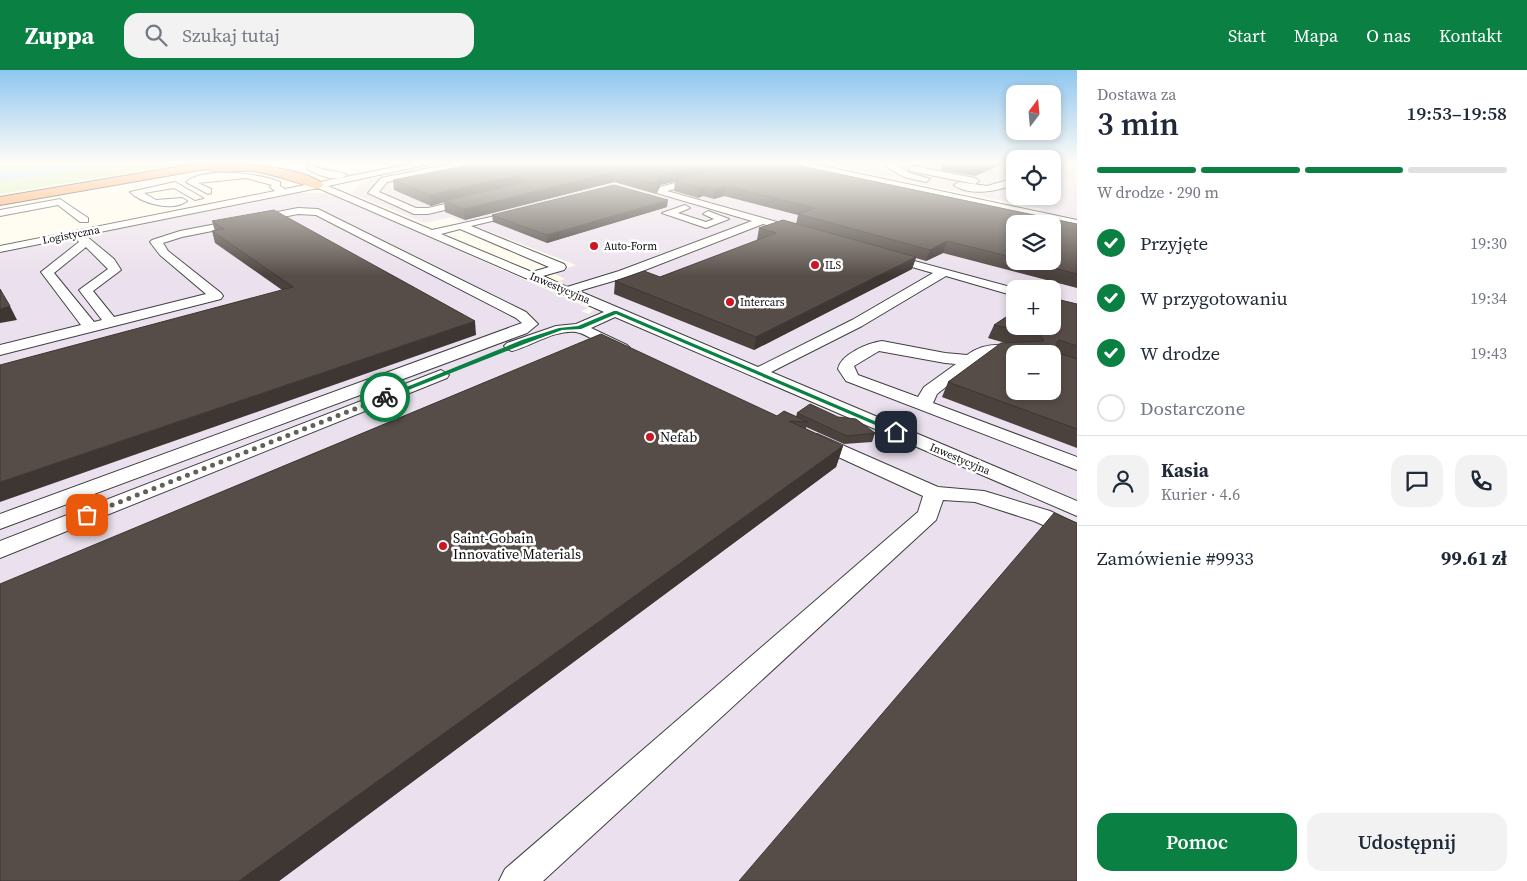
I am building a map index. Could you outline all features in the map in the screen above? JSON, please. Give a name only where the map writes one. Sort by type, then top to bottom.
[{"type":"street","points":[[147,200],[154,204],[169,204],[189,200]]},
{"type":"street","name":"Logistyczna","points":[[0,249],[82,238],[116,226],[208,207],[223,200]]},
{"type":"street","name":"Inwestycyjna","points":[[352,200],[1077,509]]},
{"type":"street","points":[[389,200],[414,211],[428,211],[476,200]]},
{"type":"street","points":[[656,200],[685,208]]},
{"type":"street","points":[[684,200],[810,234]]},
{"type":"street","points":[[968,200],[1077,223]]},
{"type":"street","points":[[992,200],[1061,214],[1077,213]]},
{"type":"street","points":[[0,213],[60,202],[84,220]]},
{"type":"street","points":[[208,207],[234,223]]},
{"type":"street","points":[[431,234],[531,208]]},
{"type":"street","points":[[0,350],[216,296],[164,253],[156,242],[163,238],[288,212],[318,212],[521,315],[531,324],[513,334],[0,522]]},
{"type":"street","points":[[65,224],[84,220],[116,226]]},
{"type":"street","points":[[566,291],[623,274],[762,221]]},
{"type":"street","points":[[461,226],[560,267],[531,276]]},
{"type":"street","points":[[82,238],[110,262],[115,270],[85,290],[111,322]]},
{"type":"street","points":[[0,258],[33,254],[82,238]]},
{"type":"street","points":[[82,238],[47,272],[90,328]]},
{"type":"street","points":[[877,254],[1006,289]]},
{"type":"street","points":[[758,373],[838,332],[930,282],[944,272]]},
{"type":"street","points":[[54,282],[73,287],[90,285]]},
{"type":"street","points":[[0,550],[525,341],[561,329],[579,328],[616,312]]},
{"type":"street","points":[[579,328],[641,357]]},
{"type":"street","points":[[970,360],[945,358],[882,346],[875,347],[847,364],[846,369],[852,378],[1077,464]]},
{"type":"street","points":[[923,405],[930,390],[981,352],[1006,350]]},
{"type":"street","points":[[801,433],[934,493],[977,496],[1042,516],[1077,532]]},
{"type":"street","points":[[517,881],[928,515],[934,493]]},
{"type":"shaded area","points":[[263,200],[345,200],[588,308],[581,311],[589,314],[595,308],[545,286],[565,279],[553,273],[576,265],[475,226],[479,224],[470,221],[462,222],[452,217],[425,223],[368,200],[979,200],[1037,212],[1042,209],[1023,205],[1061,205],[1061,200],[1077,200],[1077,881],[0,881],[0,252]]},
{"type":"building","points":[[449,200],[501,200],[464,209],[444,201]]},
{"type":"building","points":[[554,200],[668,200],[547,235],[492,215]]},
{"type":"building","points":[[782,200],[962,200],[1034,215],[1006,215],[1006,256],[947,241],[930,250],[798,214],[815,208]]},
{"type":"building","points":[[274,210],[475,321],[0,482],[0,365],[293,287],[212,231],[224,229],[212,221]]},
{"type":"building","points":[[783,220],[916,257],[756,337],[615,281],[644,271],[660,277],[776,233],[759,228]]},
{"type":"building","points":[[1061,221],[1077,224],[1077,274],[1061,270]]},
{"type":"building","points":[[0,289],[10,306],[0,309]]},
{"type":"building","points":[[1061,300],[1077,304],[1077,346],[1059,340],[1057,345],[1006,345],[1006,400],[1061,400],[1061,354],[1077,359],[1077,429],[948,382],[1001,343],[1044,341],[1040,335],[1061,335]]},
{"type":"building","points":[[1006,317],[1006,328],[994,325]]},
{"type":"building","points":[[601,334],[777,416],[784,411],[808,422],[789,421],[843,446],[239,881],[0,881],[0,584]]},
{"type":"building","points":[[810,404],[838,417],[856,419],[875,433],[847,436],[797,413]]},
{"type":"building","points":[[1054,513],[1077,523],[1077,881],[739,881]]},
{"type":"way so far","points":[[87,515],[385,397]]},
{"type":"place","name":"Auto-Form","points":[[594,246]]},
{"type":"place","name":"ILS","points":[[815,265]]},
{"type":"place","name":"Intercars","points":[[730,302]]},
{"type":"place","name":"Nefab","points":[[650,437]]},
{"type":"place","name":"Saint-Gobain Innovative Materials","points":[[443,546]]},
{"type":"route","points":[[385,397],[525,341],[561,329],[579,328],[616,312],[896,432]]}]
